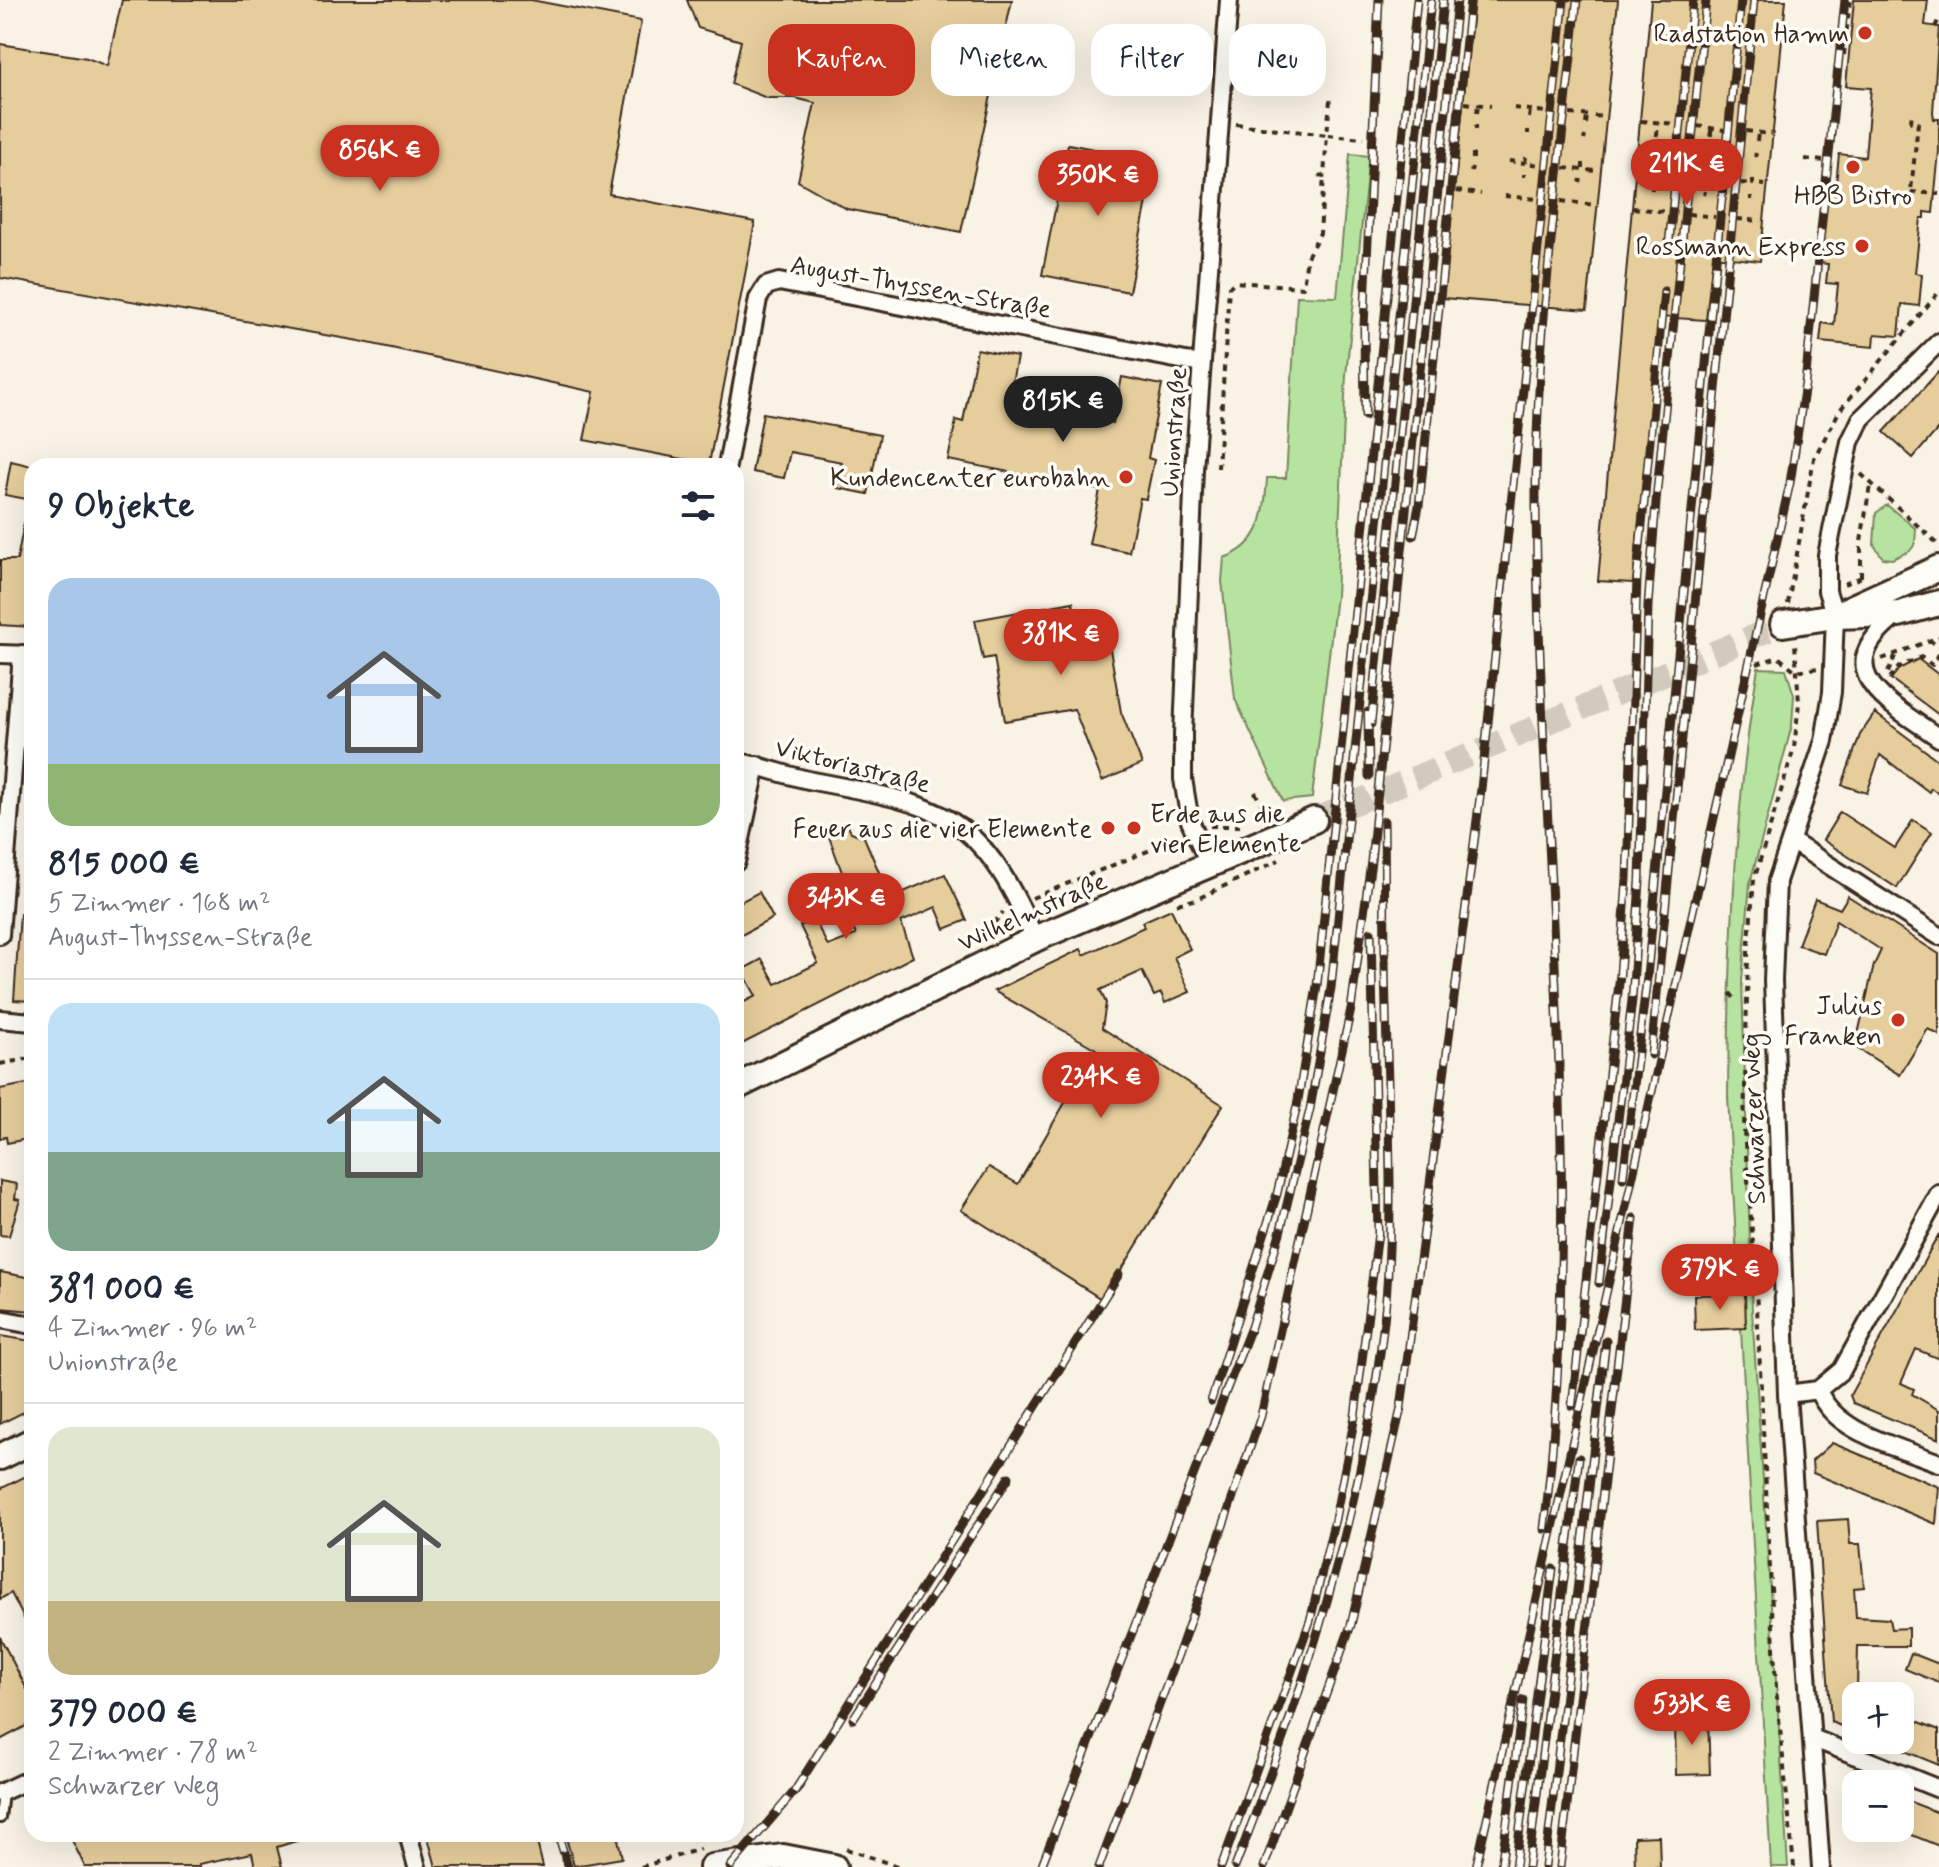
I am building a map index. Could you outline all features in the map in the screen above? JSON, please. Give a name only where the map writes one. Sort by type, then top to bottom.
[{"type":"main road","points":[[1835,616],[1939,568]]},
{"type":"main road","points":[[1783,624],[1835,616],[1899,614],[1939,603]]},
{"type":"main road","name":"Wilhelmstraße","points":[[744,1083],[1035,939],[1208,862],[1281,846],[1314,820]]},
{"type":"main road","points":[[0,1457],[24,1445]]},
{"type":"main road","points":[[712,1867],[783,1857],[834,1867]]},
{"type":"street","name":"Unionstraße","points":[[1208,862],[1190,821],[1183,779],[1194,469],[1229,0]]},
{"type":"street","name":"August-Thyssen-Straße","points":[[728,458],[758,299],[766,286],[779,282],[1201,364]]},
{"type":"street","name":"Schwarzer Weg","points":[[1821,1867],[1787,1394],[1773,955],[1777,881],[1824,741],[1835,616],[1827,591],[1827,555],[1846,459],[1861,419],[1939,342]]},
{"type":"street","points":[[1899,614],[1878,630],[1867,647],[1864,663],[1874,693],[1939,738]]},
{"type":"street","points":[[0,654],[24,655]]},
{"type":"street","points":[[0,935],[24,686]]},
{"type":"street","name":"Viktoriastraße","points":[[744,763],[794,777],[892,795],[935,810],[963,828],[989,852],[1016,894],[1035,939]]},
{"type":"street","points":[[744,825],[757,765]]},
{"type":"street","points":[[1791,841],[1939,936]]},
{"type":"street","points":[[0,1019],[24,1021]]},
{"type":"street","points":[[1787,1394],[1818,1390],[1842,1370],[1939,1194]]},
{"type":"street","points":[[0,1319],[24,1324]]},
{"type":"street","points":[[1818,1390],[1828,1409],[1849,1425],[1939,1463]]},
{"type":"street","points":[[1812,1738],[1939,1789]]},
{"type":"street","points":[[1,1793],[24,1782]]},
{"type":"street","points":[[410,1842],[417,1867]]},
{"type":"lane","points":[[0,1818],[1,1793]]},
{"type":"path","points":[[1844,55],[1850,0]]},
{"type":"path","points":[[1935,27],[1939,19]]},
{"type":"path","points":[[1218,468],[1229,287],[1235,282],[1303,287],[1305,257],[1320,233],[1330,100]]},
{"type":"path","points":[[1465,103],[1491,106]]},
{"type":"path","points":[[1477,113],[1478,105]]},
{"type":"path","points":[[1514,108],[1546,112]]},
{"type":"path","points":[[1529,118],[1530,110]]},
{"type":"path","points":[[1910,200],[1918,123],[1911,122],[1912,112]]},
{"type":"path","points":[[1570,114],[1605,117]]},
{"type":"path","points":[[1586,124],[1587,116]]},
{"type":"path","points":[[1641,121],[1676,124]]},
{"type":"path","points":[[1222,122],[1364,138]]},
{"type":"path","points":[[1655,160],[1658,123]]},
{"type":"path","points":[[1697,126],[1724,130]]},
{"type":"path","points":[[1711,128],[1711,136]]},
{"type":"path","points":[[1746,131],[1771,134]]},
{"type":"path","points":[[1757,141],[1758,133]]},
{"type":"path","points":[[1473,152],[1473,159]]},
{"type":"path","points":[[1805,159],[1824,161]]},
{"type":"path","points":[[1509,161],[1526,160],[1541,165]]},
{"type":"path","points":[[1564,168],[1583,166],[1599,171]]},
{"type":"path","points":[[1637,174],[1654,173],[1672,177]]},
{"type":"path","points":[[1318,175],[1324,176]]},
{"type":"path","points":[[1692,180],[1706,178],[1719,182]]},
{"type":"path","points":[[1741,183],[1765,185]]},
{"type":"path","points":[[1469,192],[1470,184]]},
{"type":"path","points":[[1522,189],[1522,197]]},
{"type":"path","points":[[1456,191],[1481,194]]},
{"type":"path","points":[[1911,192],[1939,194]]},
{"type":"path","points":[[1578,203],[1579,195]]},
{"type":"path","points":[[1505,196],[1538,199]]},
{"type":"path","points":[[1561,201],[1595,205]]},
{"type":"path","points":[[1650,202],[1650,210]]},
{"type":"path","points":[[1702,215],[1703,207]]},
{"type":"path","points":[[1633,208],[1668,212]]},
{"type":"path","points":[[1749,220],[1750,212]]},
{"type":"path","points":[[1689,214],[1715,217]]},
{"type":"path","points":[[1737,219],[1761,221]]},
{"type":"path","points":[[1846,459],[1939,545]]},
{"type":"path","points":[[1861,577],[1861,542],[1870,484]]},
{"type":"path","points":[[1929,640],[1939,647]]},
{"type":"path","points":[[1895,656],[1887,675],[1890,678],[1899,667],[1921,657],[1932,665],[1939,654]]},
{"type":"path","points":[[1757,664],[1778,657],[1796,671],[1833,666]]},
{"type":"path","points":[[1167,906],[1197,899],[1281,846],[1255,792]]},
{"type":"path","points":[[1730,993],[1735,999]]},
{"type":"path","points":[[0,1064],[24,1060]]},
{"type":"green space","points":[[1350,154],[1369,156],[1346,375],[1336,596],[1312,798],[1283,801],[1235,699],[1222,581],[1224,558],[1237,552],[1254,536],[1263,515],[1267,478],[1286,478],[1297,296],[1337,297]]},
{"type":"green space","points":[[1887,505],[1916,529],[1915,544],[1910,551],[1892,559],[1883,558],[1874,545],[1876,513]]},
{"type":"green space","points":[[1758,668],[1786,669],[1794,695],[1792,725],[1750,883],[1742,981],[1752,1311],[1788,1867],[1771,1867],[1728,1097],[1734,882],[1743,774]]},
{"type":"building","points":[[122,0],[531,0],[641,21],[609,194],[755,222],[710,458],[678,458],[584,440],[594,392],[359,341],[0,278],[0,44],[87,58],[107,66]]},
{"type":"building","points":[[687,0],[1012,0],[1007,24],[931,24],[931,96],[991,96],[961,232],[847,209],[798,181],[815,103],[795,98],[767,98],[731,84],[741,41],[698,28]]},
{"type":"building","points":[[1474,0],[1618,0],[1587,310],[1443,298]]},
{"type":"building","points":[[1651,0],[1786,0],[1760,261],[1713,256],[1706,320],[1659,317],[1633,583],[1598,581]]},
{"type":"building","points":[[1854,0],[1928,0],[1925,25],[1939,27],[1933,112],[1934,119],[1939,119],[1939,151],[1933,213],[1925,212],[1925,218],[1921,218],[1915,273],[1922,274],[1919,306],[1902,304],[1899,336],[1875,334],[1874,347],[1820,342],[1822,323],[1834,325],[1838,284],[1826,283],[1828,264],[1818,263],[1824,193],[1835,194],[1839,154],[1865,157],[1871,88],[1846,86]]},
{"type":"building","points":[[1068,144],[1155,161],[1129,292],[1042,275]]},
{"type":"building","points":[[977,349],[1017,357],[1008,403],[1113,423],[1122,377],[1162,385],[1148,458],[1154,460],[1146,499],[1140,498],[1129,552],[1089,544],[1100,490],[948,460],[956,420],[963,422]]},
{"type":"building","points":[[1939,371],[1939,428],[1913,458],[1884,432]]},
{"type":"building","points":[[763,413],[880,435],[868,494],[837,488],[842,462],[790,452],[784,478],[752,472]]},
{"type":"building","points":[[11,461],[24,464],[24,499],[5,495]]},
{"type":"building","points":[[24,523],[24,626],[0,625],[0,560],[17,560]]},
{"type":"building","points":[[1073,602],[1076,620],[1104,615],[1121,712],[1142,764],[1102,781],[1074,709],[1005,721],[994,657],[983,659],[975,620]]},
{"type":"building","points":[[1918,659],[1939,675],[1939,715],[1891,679],[1899,669]]},
{"type":"building","points":[[1875,713],[1939,761],[1939,794],[1931,788],[1929,792],[1880,755],[1867,793],[1842,785],[1860,735]]},
{"type":"building","points":[[1840,812],[1895,848],[1913,820],[1932,832],[1897,888],[1823,840]]},
{"type":"building","points":[[847,825],[851,832],[864,837],[890,898],[945,874],[967,920],[945,929],[936,907],[901,922],[913,957],[744,1043],[744,1002],[756,996],[744,969],[762,959],[776,984],[818,963],[800,926],[814,919],[828,946],[856,935],[832,880],[843,875],[828,834]]},
{"type":"building","points":[[759,892],[773,918],[744,934],[744,900]]},
{"type":"building","points":[[1848,896],[1939,954],[1939,1035],[1928,1029],[1900,1075],[1855,1047],[1874,965],[1881,950],[1836,921],[1824,954],[1798,945],[1815,899],[1840,909]]},
{"type":"building","points":[[1171,909],[1190,949],[1174,957],[1190,992],[1165,1003],[1161,993],[1154,996],[1142,971],[1100,990],[1106,1003],[1102,1028],[1223,1105],[1103,1300],[961,1210],[989,1167],[1018,1184],[1096,1049],[994,991],[1081,949],[1084,955],[1144,927],[1142,922]]},
{"type":"building","points":[[20,914],[24,914],[24,1001],[14,1000]]},
{"type":"building","points":[[24,1084],[24,1140],[7,1143],[6,1137],[0,1138],[0,1089]]},
{"type":"building","points":[[0,1181],[17,1184],[15,1199],[20,1200],[9,1236],[0,1235]]},
{"type":"building","points":[[1939,1234],[1939,1359],[1916,1349],[1901,1383],[1914,1389],[1912,1394],[1939,1410],[1939,1439],[1853,1403],[1850,1395]]},
{"type":"building","points":[[0,1272],[24,1276],[24,1310],[0,1308]]},
{"type":"building","points":[[1745,1294],[1746,1328],[1695,1330],[1694,1295]]},
{"type":"building","points":[[0,1336],[24,1340],[24,1412],[0,1424]]},
{"type":"building","points":[[1832,1443],[1939,1487],[1936,1524],[1813,1473],[1812,1461]]},
{"type":"building","points":[[24,1477],[24,1618],[11,1593],[0,1599],[0,1489]]},
{"type":"building","points":[[1848,1519],[1850,1544],[1860,1544],[1864,1587],[1854,1588],[1856,1617],[1889,1619],[1891,1629],[1908,1628],[1908,1646],[1858,1646],[1857,1682],[1842,1682],[1842,1726],[1831,1722],[1817,1521]]},
{"type":"building","points":[[0,1637],[24,1684],[24,1727],[0,1740]]},
{"type":"building","points":[[1911,1653],[1939,1664],[1939,1683],[1905,1669]]},
{"type":"building","points":[[1675,1719],[1708,1719],[1710,1774],[1676,1775]]},
{"type":"building","points":[[1914,1720],[1939,1730],[1939,1765],[1912,1754]]},
{"type":"building","points":[[1914,1803],[1939,1813],[1939,1846],[1914,1836]]},
{"type":"building","points":[[1659,1836],[1660,1867],[1635,1867],[1634,1837]]},
{"type":"building","points":[[73,1842],[293,1842],[277,1847],[282,1867],[255,1867],[252,1853],[199,1864],[200,1867],[85,1867]]},
{"type":"building","points":[[429,1842],[537,1842],[543,1867],[436,1867]]},
{"type":"building","points":[[567,1842],[619,1842],[622,1858],[574,1866]]},
{"type":"tunnel","points":[[1314,820],[1783,624]]},
{"type":"railway","points":[[1365,416],[1364,327],[1379,0]]},
{"type":"railway","points":[[1211,1401],[1277,1194],[1297,1106],[1317,986],[1417,0]]},
{"type":"railway","points":[[1041,1867],[1251,1327],[1280,1233],[1310,1109],[1331,988],[1431,0]]},
{"type":"railway","points":[[1371,724],[1443,0]]},
{"type":"railway","points":[[1099,1867],[1182,1644],[1261,1416],[1351,1009],[1371,861],[1457,0]]},
{"type":"railway","points":[[1413,536],[1419,506],[1470,0]]},
{"type":"railway","points":[[1264,1867],[1351,1625],[1401,1408],[1481,789],[1564,0]]},
{"type":"railway","points":[[1544,1529],[1556,1401],[1561,1273],[1561,1145],[1539,634],[1537,443],[1544,316],[1577,0]]},
{"type":"railway","points":[[1669,243],[1693,0]]},
{"type":"railway","points":[[1599,1283],[1632,1000],[1640,881],[1648,605],[1706,0]]},
{"type":"railway","points":[[1623,1178],[1647,977],[1741,0]]},
{"type":"railway","points":[[1651,1055],[1754,0]]},
{"type":"railway","points":[[1476,1867],[1790,483],[1805,384],[1845,0]]},
{"type":"railway","points":[[1572,1406],[1620,974],[1627,879],[1637,578],[1664,291]]},
{"type":"railway","points":[[1368,712],[1369,776]]},
{"type":"railway","points":[[1235,1867],[1284,1734],[1328,1599],[1362,1462],[1374,1392],[1384,1321],[1390,1204],[1384,821]]},
{"type":"railway","points":[[1221,1867],[1310,1621],[1335,1519],[1355,1416],[1378,1233],[1371,932]]},
{"type":"railway","points":[[1560,1867],[1634,1218]]},
{"type":"railway","points":[[794,1792],[1119,1274]]},
{"type":"railway","points":[[1545,1867],[1606,1341]]},
{"type":"railway","points":[[1528,1867],[1579,1458]]},
{"type":"railway","points":[[853,1719],[1009,1477]]},
{"type":"railway","points":[[1515,1867],[1553,1569]]},
{"type":"railway","points":[[1501,1867],[1523,1700]]},
{"type":"railway","points":[[730,1867],[800,1785]]},
{"type":"railway","points":[[560,1842],[568,1867]]},
{"type":"place","name":"Radstation Hamm","points":[[1865,33]]},
{"type":"place","name":"HBB Bistro","points":[[1853,167]]},
{"type":"place","name":"Rossmann Express","points":[[1862,246]]},
{"type":"place","name":"Kundencenter eurobahn","points":[[1126,477]]},
{"type":"place","name":"Feuer aus die vier Elemente","points":[[1108,828]]},
{"type":"place","name":"Erde aus die vier Elemente","points":[[1134,828]]},
{"type":"place","name":"Julius Franken","points":[[1898,1020]]}]
